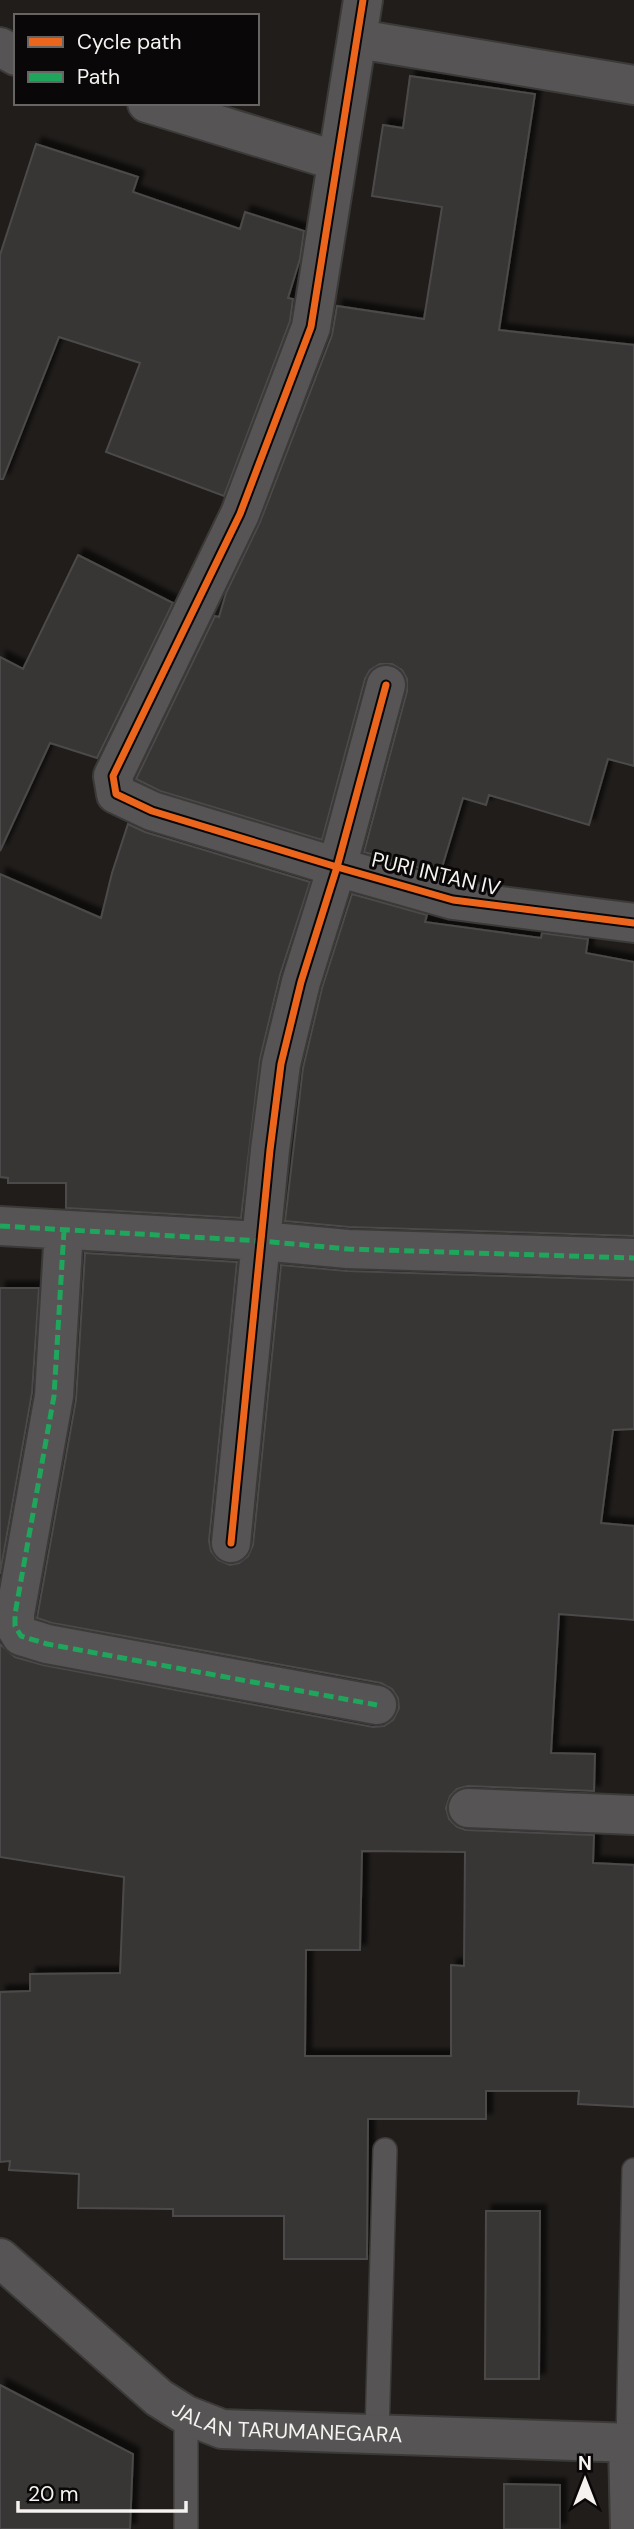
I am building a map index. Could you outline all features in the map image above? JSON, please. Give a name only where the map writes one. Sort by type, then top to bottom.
[{"type":"street","points":[[154,105],[337,161],[363,0]]},
{"type":"street","points":[[358,39],[634,85]]},
{"type":"street","name":"PURI INTAN IV","points":[[337,161],[311,327],[240,514],[113,776],[116,794],[152,811],[453,900],[634,923]]},
{"type":"street","points":[[231,1543],[281,1064],[301,982],[337,867],[386,685]]},
{"type":"street","points":[[0,1226],[261,1241],[348,1249],[634,1258]]},
{"type":"street","points":[[64,1230],[54,1396],[15,1614],[15,1626],[21,1636],[47,1644],[377,1705]]},
{"type":"street","points":[[468,1808],[634,1815]]},
{"type":"street","name":"JALAN TARUMANEGARA","points":[[0,2258],[159,2398],[186,2415],[222,2429],[631,2444]]},
{"type":"street","points":[[630,2529],[631,2444]]},
{"type":"lane","points":[[377,2433],[385,2150]]},
{"type":"lane","points":[[631,2444],[634,2170]]},
{"type":"lane","points":[[186,2415],[186,2529]]},
{"type":"building","points":[[410,76],[535,94],[499,330],[634,345],[634,766],[608,759],[589,825],[489,795],[486,805],[463,798],[440,874],[364,852],[407,691],[407,679],[402,670],[392,664],[380,664],[370,670],[365,679],[322,840],[160,791],[136,779],[215,616],[219,617],[226,593],[260,522],[332,335],[337,306],[424,319],[442,207],[372,196],[383,125],[403,128]]},
{"type":"building","points":[[36,144],[138,177],[133,192],[240,229],[245,212],[304,231],[300,259],[288,298],[293,299],[290,321],[224,496],[106,452],[140,363],[59,337],[3,479],[0,479],[0,255]]},
{"type":"building","points":[[78,555],[173,603],[97,758],[50,743],[0,851],[0,657],[23,669]]},
{"type":"building","points":[[128,824],[145,832],[310,882],[280,975],[260,1059],[241,1218],[66,1208],[66,1183],[8,1183],[8,1178],[0,1177],[0,874],[101,918]]},
{"type":"building","points":[[352,894],[427,915],[425,922],[541,938],[542,933],[588,939],[586,953],[634,962],[634,1236],[349,1227],[285,1221],[303,1068],[322,988]]},
{"type":"building","points":[[85,1253],[237,1262],[209,1541],[211,1551],[218,1560],[230,1565],[239,1563],[248,1556],[253,1545],[281,1265],[347,1271],[634,1280],[634,1429],[613,1430],[601,1523],[634,1526],[634,1620],[559,1614],[551,1753],[595,1754],[594,1791],[468,1786],[457,1789],[450,1796],[446,1808],[449,1819],[457,1827],[466,1830],[594,1835],[593,1863],[634,1865],[634,2107],[578,2104],[579,2091],[486,2091],[486,2119],[368,2119],[367,2259],[284,2259],[284,2216],[173,2216],[173,2209],[78,2208],[79,2174],[9,2170],[10,2161],[0,2162],[0,1992],[30,1991],[30,1974],[120,1973],[124,1877],[0,1857],[0,1644],[15,1657],[43,1665],[373,1727],[384,1726],[393,1720],[399,1708],[398,1698],[392,1689],[381,1683],[52,1623],[37,1618],[76,1400]],"holes":[[[362,1851],[465,1852],[464,1966],[451,1965],[451,2056],[305,2056],[306,1950],[360,1950]]]},
{"type":"building","points":[[0,1288],[39,1288],[32,1393],[0,1574]]},
{"type":"building","points":[[486,2211],[540,2211],[539,2379],[485,2379]]},
{"type":"building","points":[[0,2385],[133,2454],[130,2529],[0,2529]]},
{"type":"building","points":[[504,2484],[560,2485],[560,2529],[504,2529]]},
{"type":"marked path","points":[[0,1226],[261,1241],[348,1249],[634,1258]]},
{"type":"marked path","points":[[64,1230],[54,1396],[15,1614],[15,1626],[21,1636],[47,1644],[377,1705]]},
{"type":"cycle path","points":[[363,0],[311,327],[240,514],[113,776],[116,794],[152,811],[453,900],[634,923]]},
{"type":"cycle path","points":[[231,1543],[281,1064],[301,982],[337,867],[386,685]]}]
